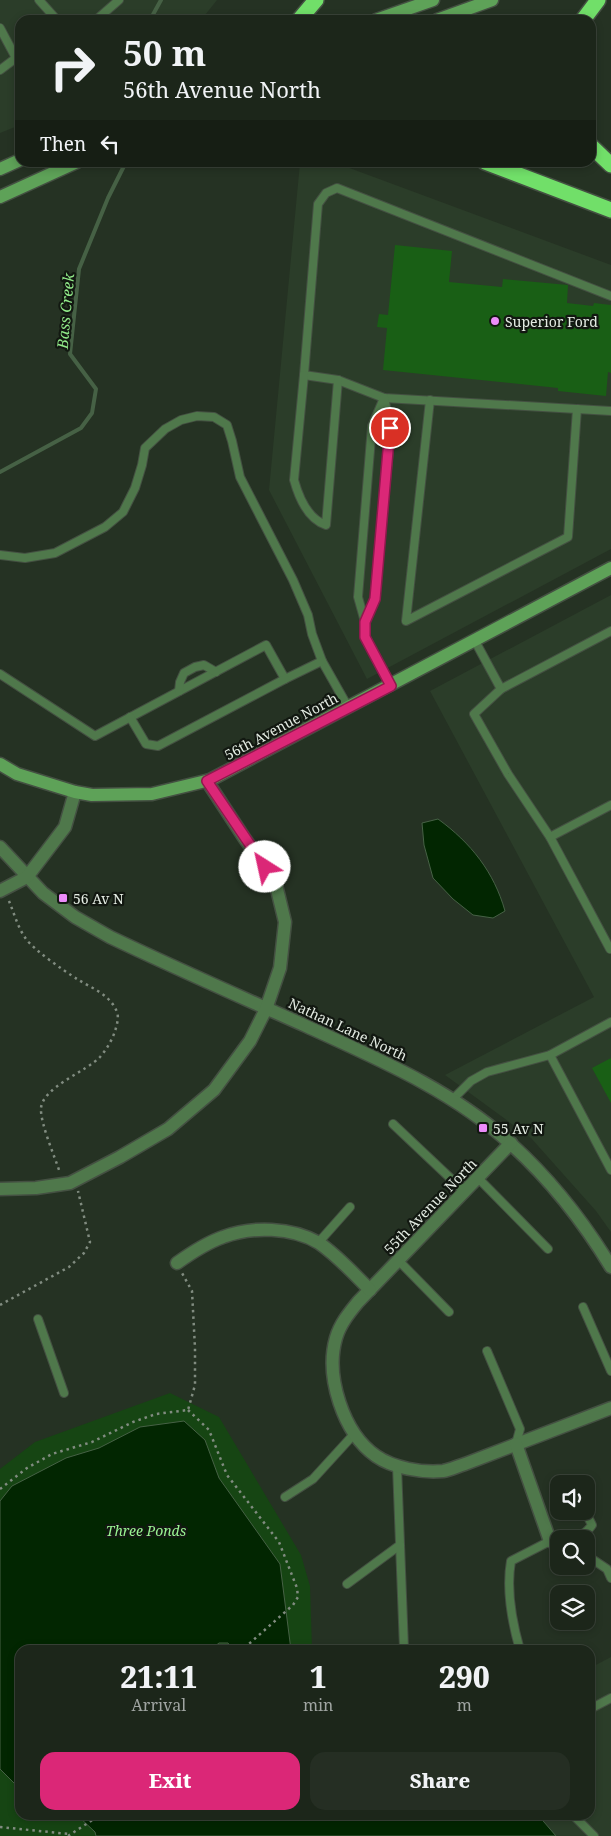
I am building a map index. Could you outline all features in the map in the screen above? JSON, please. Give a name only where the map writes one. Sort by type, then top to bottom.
[{"type":"highway","points":[[303,15],[316,0]]},
{"type":"highway","points":[[587,15],[598,0]]},
{"type":"highway","points":[[596,151],[611,165]]},
{"type":"highway","points":[[498,167],[611,210]]},
{"type":"street","points":[[390,15],[433,0]]},
{"type":"street","points":[[451,15],[492,0]]},
{"type":"street","points":[[0,169],[15,162]]},
{"type":"street","points":[[0,197],[66,167]]},
{"type":"street","name":"56th Avenue North","points":[[74,792],[92,795],[152,794],[207,781],[391,686],[611,568]]},
{"type":"street","points":[[0,764],[17,774],[74,792],[66,827],[27,877],[4,895]]},
{"type":"street","points":[[0,1189],[36,1188],[70,1183],[168,1129],[214,1090],[250,1041],[266,1009],[280,968],[285,922],[275,881],[207,781]]},
{"type":"street","points":[[0,847],[27,877]]},
{"type":"street","name":"Nathan Lane North","points":[[27,877],[43,893],[75,916],[110,937],[402,1070],[475,1115],[511,1144],[558,1192],[591,1234],[611,1267]]},
{"type":"street","name":"55th Avenue North","points":[[511,1144],[370,1290],[344,1320],[336,1337],[332,1356],[333,1381],[338,1400],[355,1433],[376,1456],[397,1466],[420,1470],[443,1470],[465,1464],[611,1408]]},
{"type":"street","points":[[177,1263],[198,1248],[223,1236],[249,1230],[276,1230],[303,1236],[318,1243],[345,1265],[370,1290]]},
{"type":"street","points":[[516,1444],[551,1530]]},
{"type":"lane","points":[[39,0],[52,15]]},
{"type":"lane","points":[[102,15],[119,0]]},
{"type":"lane","points":[[0,28],[15,56]]},
{"type":"lane","points":[[0,70],[15,59]]},
{"type":"lane","points":[[338,380],[326,525],[317,522],[312,517],[297,492],[294,480],[318,204],[326,193],[337,188],[611,296]]},
{"type":"lane","points":[[304,375],[338,380],[384,398],[611,411]]},
{"type":"lane","points":[[365,622],[375,599],[390,428],[384,398]]},
{"type":"lane","points":[[384,398],[372,426],[358,598],[365,622],[365,637],[391,686]]},
{"type":"lane","points":[[430,400],[406,621],[568,537],[577,409]]},
{"type":"lane","points":[[0,555],[25,558],[55,553],[105,527],[123,512],[135,488],[145,448],[165,428],[181,420],[197,416],[214,416],[227,425],[240,477],[293,580],[308,615],[312,634],[322,661],[348,707]]},
{"type":"lane","points":[[611,631],[501,689],[474,714],[508,774],[550,837],[611,948]]},
{"type":"lane","points":[[475,641],[501,689]]},
{"type":"lane","points":[[0,674],[95,736],[266,645],[285,679]]},
{"type":"lane","points":[[130,717],[146,744],[158,746],[322,661]]},
{"type":"lane","points":[[179,691],[184,673],[195,667],[204,665],[216,672]]},
{"type":"lane","points":[[550,837],[611,805]]},
{"type":"lane","points":[[452,1100],[471,1081],[487,1072],[550,1055],[611,1022]]},
{"type":"lane","points":[[550,1055],[611,1170]]},
{"type":"lane","points":[[392,1124],[465,1192]]},
{"type":"lane","points":[[478,1178],[548,1249]]},
{"type":"lane","points":[[318,1243],[350,1207]]},
{"type":"lane","points":[[399,1260],[449,1312]]},
{"type":"lane","points":[[583,1307],[611,1371]]},
{"type":"lane","points":[[38,1319],[64,1393]]},
{"type":"lane","points":[[487,1351],[520,1429],[516,1444]]},
{"type":"lane","points":[[285,1497],[312,1479],[355,1433]]},
{"type":"lane","points":[[397,1466],[404,1645]]},
{"type":"lane","points":[[519,1645],[514,1629],[508,1576],[511,1560],[550,1544]]},
{"type":"lane","points":[[347,1584],[400,1545]]},
{"type":"lane","points":[[595,1561],[606,1569],[611,1578]]},
{"type":"lane","points":[[595,1706],[611,1698]]},
{"type":"lane","points":[[578,1820],[594,1836]]},
{"type":"path","points":[[0,1305],[69,1267],[84,1253],[90,1242],[78,1191],[61,1176],[43,1120],[41,1106],[46,1096],[83,1071],[99,1057],[112,1040],[117,1025],[117,1014],[104,995],[77,979],[26,939],[4,895]]},
{"type":"path","points":[[177,1263],[192,1291],[195,1385],[188,1410]]},
{"type":"path","points":[[0,1489],[27,1468],[52,1454],[92,1442],[133,1422],[156,1414],[188,1410]]},
{"type":"path","points":[[188,1410],[209,1430],[227,1476],[279,1542],[297,1588],[298,1597],[293,1604],[248,1645]]},
{"type":"path","points":[[0,1826],[68,1835],[92,1820]]},
{"type":"shaded area","points":[[0,0],[217,0],[205,15],[15,15],[15,127],[0,133]]},
{"type":"shaded area","points":[[300,167],[347,167],[611,265],[611,549],[367,679],[269,490]]},
{"type":"shaded area","points":[[611,595],[611,1232],[596,1211],[531,1138],[445,1075],[594,997],[430,691]]},
{"type":"shaded area","points":[[438,819],[461,838],[480,859],[495,884],[505,911],[493,918],[473,915],[453,899],[433,878],[424,845],[422,823]]},
{"type":"shaded area","name":"Three Ponds","points":[[184,1421],[205,1440],[219,1478],[280,1564],[290,1645],[229,1645],[228,1643],[219,1643],[216,1645],[15,1645],[15,1784],[0,1769],[0,1501],[12,1486],[66,1458],[99,1448],[140,1427]]},
{"type":"shaded area","points":[[611,1657],[611,1836],[549,1836],[540,1820],[595,1820],[595,1665]]},
{"type":"shaded area","points":[[82,1820],[542,1820],[556,1836],[96,1836],[95,1832]]},
{"type":"green space","name":"Three Ponds","points":[[170,1393],[219,1417],[301,1555],[310,1586],[312,1645],[15,1645],[15,1820],[525,1820],[511,1836],[0,1836],[0,1469],[35,1442]]},
{"type":"building","name":"Superior Ford","points":[[395,245],[452,251],[449,282],[502,287],[503,279],[568,285],[567,303],[593,306],[594,303],[611,305],[611,373],[608,372],[606,396],[558,391],[558,388],[383,370],[387,328],[377,327],[379,314],[388,315]]},
{"type":"building","points":[[611,1058],[611,1103],[592,1068]]},
{"type":"waterway","name":"Bass Creek","points":[[153,15],[161,0]]},
{"type":"waterway","name":"Bass Creek","points":[[0,472],[81,428],[92,413],[96,389],[70,354],[79,269],[108,198],[124,167]]},
{"type":"place","name":"Superior Ford","points":[[495,321]]},
{"type":"place","name":"56 Av N","points":[[63,898]]},
{"type":"place","name":"55 Av N","points":[[483,1128]]},
{"type":"route","points":[[265,867],[207,781],[391,686],[365,637],[365,622],[375,599],[390,428]]}]
